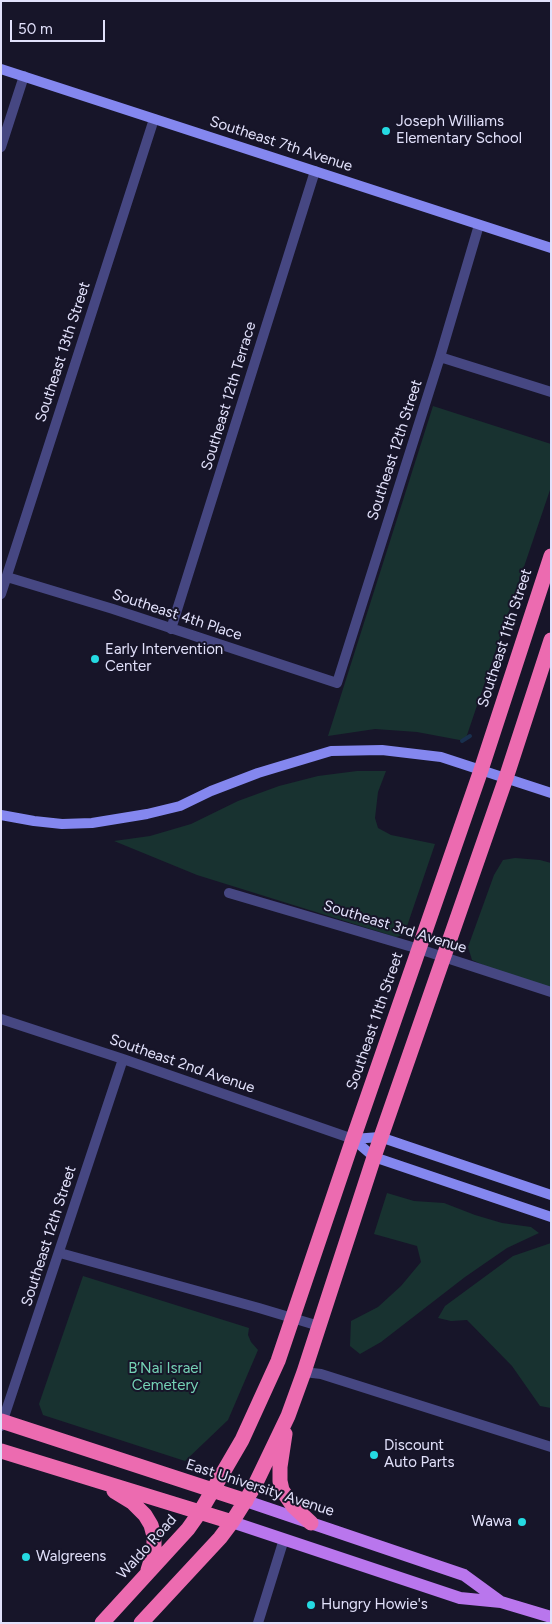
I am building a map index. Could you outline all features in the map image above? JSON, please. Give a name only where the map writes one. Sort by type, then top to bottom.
[{"type":"highway","name":"Southeast 11th Street","points":[[214,1490],[242,1440],[261,1400],[294,1318],[353,1139],[481,770],[551,556]]},
{"type":"highway","points":[[141,1623],[220,1538],[232,1522],[246,1501],[288,1416],[380,1138],[506,778],[551,640]]},
{"type":"highway","points":[[288,1416],[280,1467],[280,1481],[286,1498],[311,1523]]},
{"type":"highway","name":"East University Avenue","points":[[2,1423],[246,1501]]},
{"type":"highway","name":"East University Avenue","points":[[1,1451],[232,1522]]},
{"type":"highway","points":[[99,1481],[132,1502],[145,1515],[154,1536],[154,1551],[147,1574]]},
{"type":"highway","name":"Waldo Road","points":[[102,1623],[188,1529],[214,1490]]},
{"type":"main road","name":"East University Avenue","points":[[246,1501],[464,1575],[501,1602]]},
{"type":"main road","name":"East University Avenue","points":[[232,1522],[460,1598],[501,1602],[551,1618]]},
{"type":"street","name":"Southeast 7th Avenue","points":[[1,69],[551,248]]},
{"type":"street","points":[[1,147],[24,76]]},
{"type":"street","name":"Southeast 13th Street","points":[[1,594],[154,118]]},
{"type":"street","name":"Southeast 12th Terrace","points":[[171,629],[314,171]]},
{"type":"street","name":"Southeast 12th Street","points":[[338,683],[440,357],[479,225]]},
{"type":"street","points":[[440,357],[551,392]]},
{"type":"street","name":"Southeast 4th Place","points":[[7,577],[338,683]]},
{"type":"street","points":[[1,815],[62,824],[92,823],[120,819],[180,806],[211,791],[277,766],[331,751],[382,750],[441,757],[551,792]]},
{"type":"street","name":"Southeast 3rd Avenue","points":[[229,893],[419,949],[551,992]]},
{"type":"street","name":"Southeast 2nd Avenue","points":[[1,1019],[123,1059],[353,1139],[380,1138],[551,1196]]},
{"type":"street","name":"Southeast 12th Street","points":[[2,1423],[123,1059]]},
{"type":"street","name":"Southeast 2nd Avenue","points":[[353,1139],[374,1157],[551,1217]]},
{"type":"street","points":[[60,1253],[319,1326]]},
{"type":"street","points":[[304,1372],[322,1374],[551,1448]]},
{"type":"street","points":[[258,1623],[284,1539]]},
{"type":"green space","points":[[433,406],[551,444],[551,487],[465,741],[417,732],[375,729],[328,736]]},
{"type":"green space","points":[[357,771],[386,771],[378,792],[375,818],[378,828],[391,835],[435,844],[404,935],[396,937],[197,875],[114,841],[150,836],[191,824],[238,801],[279,786],[318,776]]},
{"type":"green space","points":[[515,858],[551,863],[551,988],[492,969],[472,960],[468,947],[494,875],[503,860]]},
{"type":"green space","points":[[387,1193],[414,1201],[444,1203],[502,1223],[531,1227],[539,1233],[507,1248],[465,1277],[381,1342],[360,1354],[350,1346],[351,1321],[378,1307],[401,1286],[421,1262],[417,1246],[374,1234]]},
{"type":"green space","points":[[551,1243],[551,1408],[540,1406],[512,1366],[467,1320],[451,1321],[438,1318],[445,1306],[513,1256]]},
{"type":"green space","name":"B’Nai Israel Cemetery","points":[[83,1276],[249,1328],[248,1335],[258,1350],[228,1420],[185,1461],[43,1415],[39,1404]]},
{"type":"waterway","points":[[462,741],[470,736]]},
{"type":"place","name":"Joseph Williams Elementary School","points":[[386,131]]},
{"type":"place","name":"Early Intervention Center","points":[[95,659]]},
{"type":"place","name":"Discount Auto Parts","points":[[374,1455]]},
{"type":"place","name":"Wawa","points":[[522,1522]]},
{"type":"place","name":"Walgreens","points":[[26,1557]]},
{"type":"place","name":"Hungry Howie's","points":[[311,1605]]}]
